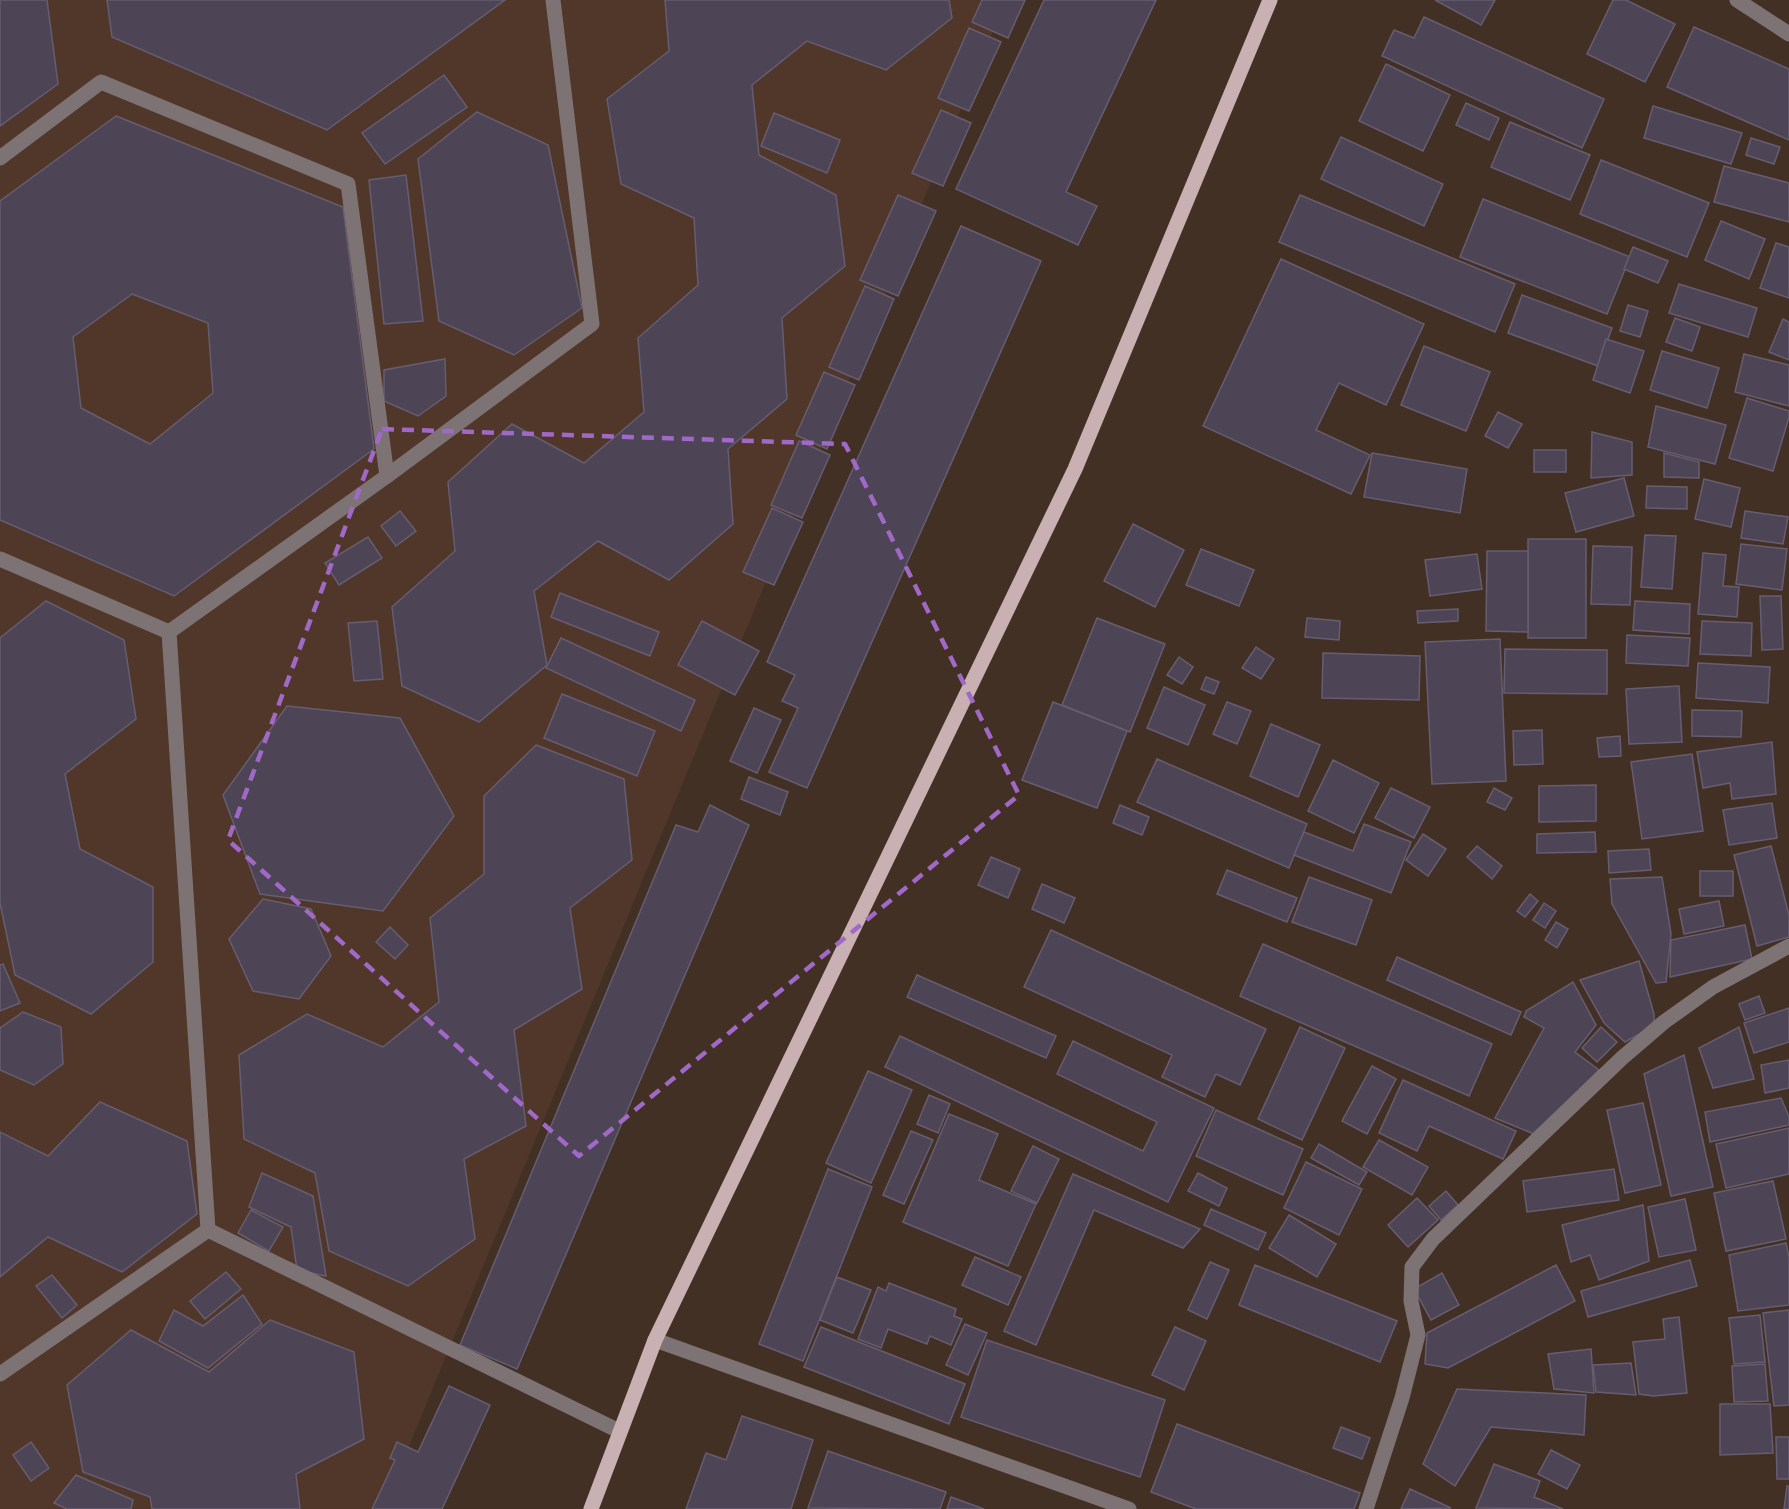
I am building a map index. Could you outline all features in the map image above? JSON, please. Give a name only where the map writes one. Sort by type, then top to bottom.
[{"type":"main road","points":[[591,1509],[655,1340],[1075,469],[1270,0]]},
{"type":"street","points":[[169,632],[387,476],[592,324],[553,0]]},
{"type":"street","points":[[1737,0],[1789,34]]},
{"type":"street","points":[[0,158],[101,82],[348,184],[387,476]]},
{"type":"street","points":[[0,559],[169,632]]},
{"type":"street","points":[[169,632],[208,1230]]},
{"type":"street","points":[[1366,1509],[1402,1398],[1418,1335],[1412,1301],[1412,1267],[1433,1239],[1664,1022],[1713,987],[1789,946]]},
{"type":"street","points":[[0,1374],[208,1230]]},
{"type":"street","points":[[208,1230],[619,1431]]},
{"type":"street","points":[[655,1340],[1129,1509]]},
{"type":"highlighted area","points":[[382,429],[845,444],[1019,795],[579,1156],[228,840]]},
{"type":"shaded area","points":[[0,0],[1006,0],[383,1509],[0,1509]]},
{"type":"building","points":[[0,0],[47,0],[58,84],[0,126]]},
{"type":"building","points":[[107,0],[505,0],[327,130],[112,37]]},
{"type":"building","points":[[665,0],[949,0],[952,18],[886,70],[807,41],[752,85],[759,155],[836,195],[845,266],[782,318],[787,399],[728,449],[733,524],[669,580],[598,541],[534,591],[547,665],[479,722],[402,686],[392,607],[455,551],[448,482],[512,424],[584,463],[644,412],[638,338],[698,285],[694,218],[621,184],[607,99],[669,51]]},
{"type":"building","points":[[982,0],[1025,0],[1008,38],[972,22]]},
{"type":"building","points":[[1044,0],[1156,0],[1066,192],[1097,206],[1078,245],[956,189]]},
{"type":"building","points":[[1435,0],[1495,0],[1481,25]]},
{"type":"building","points":[[1613,0],[1626,0],[1675,24],[1645,82],[1587,54]]},
{"type":"building","points":[[1424,17],[1604,99],[1582,148],[1382,56],[1394,30],[1414,38]]},
{"type":"building","points":[[1694,27],[1789,69],[1789,140],[1667,87]]},
{"type":"building","points":[[969,28],[1001,42],[969,111],[938,98]]},
{"type":"building","points":[[1386,64],[1450,95],[1423,151],[1359,121]]},
{"type":"building","points":[[444,75],[467,107],[385,164],[362,133]]},
{"type":"building","points":[[1466,103],[1499,118],[1489,140],[1456,125]]},
{"type":"building","points":[[1653,106],[1742,133],[1731,164],[1644,138]]},
{"type":"building","points":[[941,110],[971,123],[943,186],[912,173]]},
{"type":"building","points":[[477,112],[548,145],[582,308],[514,355],[439,321],[418,159]]},
{"type":"building","points":[[774,113],[840,140],[827,173],[761,146]]},
{"type":"building","points":[[116,116],[343,207],[374,449],[174,596],[0,520],[0,201]],"holes":[[[132,294],[208,323],[213,393],[150,444],[81,408],[73,337]]]},
{"type":"building","points":[[1510,122],[1590,155],[1570,200],[1491,167]]},
{"type":"building","points":[[1341,137],[1443,184],[1424,226],[1321,179]]},
{"type":"building","points":[[1751,138],[1780,147],[1774,164],[1746,155]]},
{"type":"building","points":[[1601,160],[1709,203],[1687,257],[1580,214]]},
{"type":"building","points":[[1724,166],[1789,183],[1789,222],[1714,202]]},
{"type":"building","points":[[406,175],[423,321],[384,324],[369,180]]},
{"type":"building","points":[[898,195],[936,211],[898,296],[860,280]]},
{"type":"building","points":[[1300,195],[1515,284],[1495,332],[1279,242]]},
{"type":"building","points":[[1483,199],[1630,257],[1607,314],[1460,257]]},
{"type":"building","points":[[1721,221],[1765,239],[1749,279],[1705,260]]},
{"type":"building","points":[[961,226],[1041,261],[807,788],[769,772],[798,708],[782,701],[795,675],[767,662]]},
{"type":"building","points":[[1776,243],[1789,247],[1789,298],[1760,288]]},
{"type":"building","points":[[1633,247],[1668,261],[1658,283],[1624,269]]},
{"type":"building","points":[[1281,259],[1424,324],[1386,405],[1339,383],[1316,430],[1370,455],[1351,494],[1203,426]]},
{"type":"building","points":[[1679,284],[1757,308],[1748,337],[1669,313]]},
{"type":"building","points":[[865,286],[894,299],[859,380],[829,367]]},
{"type":"building","points":[[1522,295],[1612,328],[1598,366],[1508,333]]},
{"type":"building","points":[[1628,305],[1648,311],[1640,337],[1620,331]]},
{"type":"building","points":[[1675,318],[1700,327],[1692,351],[1666,342]]},
{"type":"building","points":[[1783,319],[1789,322],[1789,360],[1769,352]]},
{"type":"building","points":[[1606,339],[1644,351],[1630,393],[1593,380]]},
{"type":"building","points":[[1424,346],[1490,372],[1466,431],[1401,405]]},
{"type":"building","points":[[1662,351],[1719,368],[1707,408],[1650,390]]},
{"type":"building","points":[[1744,354],[1789,365],[1789,406],[1735,392]]},
{"type":"building","points":[[445,359],[446,396],[418,416],[384,401],[384,370]]},
{"type":"building","points":[[824,372],[855,385],[827,449],[796,435]]},
{"type":"building","points":[[1747,398],[1789,411],[1773,471],[1729,458]]},
{"type":"building","points":[[1656,406],[1726,425],[1715,464],[1648,447]]},
{"type":"building","points":[[1498,412],[1522,424],[1508,448],[1485,436]]},
{"type":"building","points":[[1592,432],[1632,442],[1632,475],[1591,478]]},
{"type":"building","points":[[799,441],[830,455],[802,518],[771,505]]},
{"type":"building","points":[[1534,450],[1566,450],[1566,472],[1534,472]]},
{"type":"building","points":[[1372,453],[1467,469],[1460,513],[1364,497]]},
{"type":"building","points":[[1664,453],[1699,462],[1699,478],[1664,477]]},
{"type":"building","points":[[1624,478],[1634,516],[1576,532],[1565,493]]},
{"type":"building","points":[[1704,479],[1740,488],[1731,527],[1695,519]]},
{"type":"building","points":[[1647,486],[1687,487],[1687,509],[1646,508]]},
{"type":"building","points":[[772,508],[803,522],[774,585],[743,572]]},
{"type":"building","points":[[400,511],[416,531],[396,546],[381,526]]},
{"type":"building","points":[[1745,511],[1788,517],[1783,544],[1741,538]]},
{"type":"building","points":[[1133,524],[1184,550],[1155,607],[1104,581]]},
{"type":"building","points":[[1645,535],[1676,536],[1672,589],[1641,587]]},
{"type":"building","points":[[368,537],[382,558],[339,585],[325,563]]},
{"type":"building","points":[[1528,539],[1586,539],[1586,638],[1528,638]]},
{"type":"building","points":[[1741,544],[1787,549],[1782,590],[1736,584]]},
{"type":"building","points":[[1593,546],[1632,547],[1630,605],[1591,604]]},
{"type":"building","points":[[1201,549],[1254,570],[1239,606],[1186,585]]},
{"type":"building","points":[[1487,551],[1528,551],[1528,632],[1486,631]]},
{"type":"building","points":[[1703,553],[1726,555],[1723,586],[1739,587],[1737,617],[1698,614]]},
{"type":"building","points":[[1477,554],[1482,589],[1430,596],[1425,560]]},
{"type":"building","points":[[560,593],[659,632],[650,656],[551,617]]},
{"type":"building","points":[[1760,596],[1781,596],[1783,649],[1762,650]]},
{"type":"building","points":[[46,601],[124,640],[136,719],[65,774],[80,849],[153,887],[153,962],[91,1014],[15,975],[0,903],[0,638]]},
{"type":"building","points":[[1635,601],[1690,604],[1689,634],[1633,630]]},
{"type":"building","points":[[1458,609],[1458,621],[1418,623],[1417,611]]},
{"type":"building","points":[[1097,618],[1165,644],[1130,732],[1062,705]]},
{"type":"building","points":[[1307,618],[1340,621],[1339,640],[1305,637]]},
{"type":"building","points":[[377,621],[383,679],[354,681],[348,623]]},
{"type":"building","points":[[702,621],[759,651],[735,695],[678,665]]},
{"type":"building","points":[[1702,621],[1752,623],[1751,656],[1700,654]]},
{"type":"building","points":[[1627,635],[1690,638],[1688,666],[1626,663]]},
{"type":"building","points":[[561,638],[695,700],[681,731],[546,668]]},
{"type":"building","points":[[1500,639],[1506,781],[1432,784],[1425,642]]},
{"type":"building","points":[[1256,647],[1274,659],[1261,679],[1242,668]]},
{"type":"building","points":[[1505,649],[1607,650],[1607,694],[1504,693]]},
{"type":"building","points":[[1323,653],[1420,656],[1419,700],[1322,698]]},
{"type":"building","points":[[1179,657],[1193,667],[1182,684],[1167,675]]},
{"type":"building","points":[[1698,663],[1770,667],[1768,703],[1696,698]]},
{"type":"building","points":[[1206,677],[1219,682],[1214,694],[1201,689]]},
{"type":"building","points":[[1679,686],[1682,742],[1629,744],[1626,689]]},
{"type":"building","points":[[1164,687],[1205,705],[1188,745],[1147,728]]},
{"type":"building","points":[[562,694],[655,731],[637,776],[544,738]]},
{"type":"building","points":[[1053,702],[1127,731],[1097,808],[1022,780]]},
{"type":"building","points":[[1227,702],[1251,711],[1237,744],[1213,734]]},
{"type":"building","points":[[287,706],[400,718],[454,816],[383,911],[260,894],[223,795]]},
{"type":"building","points":[[754,708],[781,720],[757,773],[730,761]]},
{"type":"building","points":[[1692,710],[1742,711],[1741,737],[1692,736]]},
{"type":"building","points":[[1271,724],[1320,745],[1298,797],[1250,776]]},
{"type":"building","points":[[1542,730],[1543,764],[1514,765],[1513,731]]},
{"type":"building","points":[[1620,736],[1621,756],[1599,757],[1597,738]]},
{"type":"building","points":[[1772,742],[1776,794],[1732,799],[1730,783],[1703,788],[1697,752]]},
{"type":"building","points":[[536,745],[624,779],[632,860],[570,908],[582,989],[514,1030],[526,1126],[464,1159],[475,1239],[408,1286],[329,1251],[315,1173],[244,1139],[239,1055],[307,1014],[383,1047],[439,1002],[430,918],[484,874],[484,796]]},
{"type":"building","points":[[1692,754],[1703,831],[1642,839],[1631,762]]},
{"type":"building","points":[[1157,759],[1307,824],[1289,868],[1137,802]]},
{"type":"building","points":[[1333,760],[1379,783],[1354,833],[1308,811]]},
{"type":"building","points":[[749,777],[788,792],[780,815],[741,799]]},
{"type":"building","points":[[1596,785],[1596,821],[1539,822],[1539,786]]},
{"type":"building","points":[[1391,788],[1430,807],[1414,838],[1375,818]]},
{"type":"building","points":[[1494,788],[1512,798],[1505,810],[1487,802]]},
{"type":"building","points":[[1772,803],[1777,838],[1729,845],[1723,810]]},
{"type":"building","points":[[710,805],[749,825],[517,1369],[460,1345],[676,825],[698,832]]},
{"type":"building","points":[[1120,805],[1149,817],[1142,835],[1113,823]]},
{"type":"building","points":[[1364,824],[1411,842],[1391,893],[1294,855],[1304,832],[1353,851]]},
{"type":"building","points":[[1595,832],[1596,852],[1537,853],[1537,834]]},
{"type":"building","points":[[1423,834],[1446,849],[1428,876],[1406,860]]},
{"type":"building","points":[[1477,846],[1502,866],[1492,879],[1467,857]]},
{"type":"building","points":[[1771,846],[1789,915],[1789,937],[1757,946],[1734,855]]},
{"type":"building","points":[[1649,849],[1651,870],[1609,873],[1608,851]]},
{"type":"building","points":[[991,857],[1020,869],[1008,898],[978,885]]},
{"type":"building","points":[[1227,870],[1297,898],[1287,922],[1217,894]]},
{"type":"building","points":[[1700,871],[1733,871],[1733,896],[1700,896]]},
{"type":"building","points":[[1309,877],[1372,900],[1356,945],[1292,922]]},
{"type":"building","points":[[1662,877],[1671,934],[1666,982],[1656,983],[1612,904],[1610,879]]},
{"type":"building","points":[[1042,884],[1075,898],[1064,923],[1032,909]]},
{"type":"building","points":[[1530,894],[1538,901],[1525,917],[1517,911]]},
{"type":"building","points":[[263,899],[311,909],[331,956],[299,999],[253,991],[229,939]]},
{"type":"building","points":[[1719,901],[1724,926],[1684,934],[1679,909]]},
{"type":"building","points":[[1544,903],[1556,911],[1545,928],[1533,920]]},
{"type":"building","points":[[1556,922],[1568,929],[1557,948],[1545,940]]},
{"type":"building","points":[[1745,925],[1752,959],[1670,977],[1671,940]]},
{"type":"building","points":[[390,927],[408,945],[395,959],[376,942]]},
{"type":"building","points":[[1051,930],[1266,1029],[1240,1085],[1216,1074],[1205,1097],[1162,1077],[1172,1055],[1024,987]]},
{"type":"building","points":[[1263,944],[1492,1044],[1469,1096],[1240,996]]},
{"type":"building","points":[[1397,957],[1521,1012],[1511,1035],[1387,980]]},
{"type":"building","points":[[1639,961],[1654,1014],[1654,1026],[1625,1042],[1604,1023],[1580,980]]},
{"type":"building","points":[[3,964],[20,1003],[0,1011],[0,965]]},
{"type":"building","points":[[917,975],[1056,1036],[1046,1058],[907,997]]},
{"type":"building","points":[[1573,982],[1596,1025],[1575,1052],[1599,1070],[1534,1134],[1495,1118],[1544,1028],[1524,1017],[1526,1011]]},
{"type":"building","points":[[1759,996],[1765,1013],[1745,1020],[1739,1004]]},
{"type":"building","points":[[1789,1008],[1789,1042],[1754,1053],[1744,1023]]},
{"type":"building","points":[[23,1012],[61,1027],[63,1064],[34,1085],[0,1070],[0,1028]]},
{"type":"building","points":[[1300,1027],[1345,1048],[1302,1140],[1258,1119]]},
{"type":"building","points":[[1601,1027],[1617,1042],[1597,1062],[1582,1048]]},
{"type":"building","points":[[1739,1027],[1754,1079],[1713,1088],[1699,1048]]},
{"type":"building","points":[[900,1036],[1143,1151],[1157,1122],[1057,1074],[1073,1041],[1214,1108],[1168,1202],[885,1067]]},
{"type":"building","points":[[1684,1055],[1713,1187],[1671,1196],[1644,1074]]},
{"type":"building","points":[[1789,1060],[1789,1088],[1765,1093],[1761,1065]]},
{"type":"building","points":[[1372,1066],[1396,1079],[1367,1134],[1342,1121]]},
{"type":"building","points":[[868,1071],[912,1090],[871,1183],[826,1163]]},
{"type":"building","points":[[1403,1080],[1516,1131],[1503,1159],[1429,1126],[1417,1151],[1379,1133]]},
{"type":"building","points":[[929,1095],[950,1104],[938,1133],[917,1124]]},
{"type":"building","points":[[1781,1098],[1789,1117],[1789,1125],[1710,1142],[1705,1112]]},
{"type":"building","points":[[100,1102],[187,1141],[197,1214],[122,1272],[48,1237],[0,1277],[0,1132],[48,1156]]},
{"type":"building","points":[[1643,1103],[1661,1185],[1625,1193],[1607,1110]]},
{"type":"building","points":[[1216,1110],[1303,1149],[1283,1195],[1196,1156]]},
{"type":"building","points":[[949,1114],[998,1134],[979,1180],[1036,1204],[1008,1266],[903,1222]]},
{"type":"building","points":[[1789,1128],[1789,1174],[1726,1188],[1716,1144]]},
{"type":"building","points":[[911,1131],[933,1140],[904,1204],[883,1195]]},
{"type":"building","points":[[1379,1140],[1428,1167],[1412,1195],[1363,1167]]},
{"type":"building","points":[[1319,1144],[1367,1172],[1359,1185],[1311,1158]]},
{"type":"building","points":[[1033,1146],[1059,1159],[1037,1203],[1011,1191]]},
{"type":"building","points":[[1306,1162],[1362,1189],[1339,1235],[1284,1208]]},
{"type":"building","points":[[828,1169],[872,1187],[803,1361],[759,1344]]},
{"type":"building","points":[[1614,1169],[1619,1200],[1527,1212],[1523,1181]]},
{"type":"building","points":[[262,1173],[313,1196],[326,1276],[297,1270],[291,1227],[249,1207]]},
{"type":"building","points":[[1198,1173],[1227,1188],[1219,1206],[1188,1191]]},
{"type":"building","points":[[1073,1174],[1200,1229],[1183,1248],[1094,1210],[1036,1345],[1004,1331]]},
{"type":"building","points":[[1773,1181],[1786,1239],[1726,1251],[1714,1193]]},
{"type":"building","points":[[1446,1191],[1458,1205],[1441,1220],[1429,1206]]},
{"type":"building","points":[[1417,1198],[1438,1220],[1408,1247],[1388,1225]]},
{"type":"building","points":[[1685,1199],[1696,1250],[1659,1257],[1648,1207]]},
{"type":"building","points":[[1643,1205],[1649,1261],[1599,1280],[1590,1255],[1571,1262],[1562,1225]]},
{"type":"building","points":[[1211,1209],[1266,1233],[1258,1250],[1204,1225]]},
{"type":"building","points":[[251,1210],[283,1227],[269,1251],[238,1233]]},
{"type":"building","points":[[1289,1215],[1336,1244],[1317,1277],[1269,1248]]},
{"type":"building","points":[[1786,1243],[1789,1257],[1789,1305],[1738,1311],[1729,1255]]},
{"type":"building","points":[[975,1257],[1021,1277],[1008,1305],[962,1285]]},
{"type":"building","points":[[1690,1260],[1697,1286],[1588,1317],[1581,1291]]},
{"type":"building","points":[[1210,1262],[1229,1270],[1207,1319],[1188,1310]]},
{"type":"building","points":[[1255,1265],[1397,1321],[1380,1362],[1239,1305]]},
{"type":"building","points":[[1556,1265],[1575,1301],[1448,1368],[1425,1364],[1427,1333]]},
{"type":"building","points":[[226,1272],[241,1289],[205,1319],[190,1301]]},
{"type":"building","points":[[1442,1273],[1459,1305],[1431,1320],[1414,1289]]},
{"type":"building","points":[[52,1275],[77,1305],[62,1318],[36,1286]]},
{"type":"building","points":[[837,1277],[871,1290],[853,1333],[820,1320]]},
{"type":"building","points":[[889,1283],[956,1309],[954,1316],[962,1319],[951,1345],[930,1336],[927,1344],[888,1329],[881,1348],[858,1339],[878,1287],[886,1291]]},
{"type":"building","points":[[243,1295],[262,1324],[208,1368],[159,1341],[174,1310],[203,1326]]},
{"type":"building","points":[[1789,1310],[1789,1405],[1774,1406],[1763,1313]]},
{"type":"building","points":[[1760,1315],[1765,1362],[1734,1364],[1729,1318]]},
{"type":"building","points":[[1679,1317],[1687,1393],[1653,1396],[1639,1394],[1633,1342],[1665,1339],[1663,1319]]},
{"type":"building","points":[[270,1320],[354,1352],[364,1439],[296,1474],[300,1509],[152,1509],[150,1497],[83,1472],[67,1385],[131,1330],[209,1372]]},
{"type":"building","points":[[965,1324],[987,1333],[968,1375],[946,1365]]},
{"type":"building","points":[[821,1327],[965,1384],[949,1424],[804,1367]]},
{"type":"building","points":[[1175,1327],[1206,1341],[1184,1390],[1152,1375]]},
{"type":"building","points":[[987,1340],[1165,1400],[1140,1477],[961,1417]]},
{"type":"building","points":[[1591,1349],[1594,1393],[1554,1389],[1548,1354]]},
{"type":"building","points":[[1631,1363],[1636,1395],[1596,1392],[1593,1365]]},
{"type":"building","points":[[1765,1364],[1768,1401],[1734,1402],[1732,1366]]},
{"type":"building","points":[[449,1386],[490,1405],[442,1509],[372,1509],[395,1460],[390,1458],[397,1442],[418,1452]]},
{"type":"building","points":[[1457,1389],[1586,1395],[1584,1435],[1491,1427],[1455,1486],[1423,1464]]},
{"type":"building","points":[[1720,1404],[1770,1404],[1773,1453],[1720,1455]]},
{"type":"building","points":[[742,1416],[813,1440],[791,1509],[686,1509],[706,1453],[726,1460]]},
{"type":"building","points":[[1177,1424],[1360,1493],[1354,1509],[1196,1509],[1151,1492]]},
{"type":"building","points":[[1341,1427],[1370,1438],[1362,1459],[1333,1448]]},
{"type":"building","points":[[1776,1437],[1789,1437],[1789,1479],[1777,1479]]},
{"type":"building","points":[[31,1442],[49,1468],[31,1481],[13,1455]]},
{"type":"building","points":[[1551,1450],[1580,1465],[1567,1489],[1538,1474]]},
{"type":"building","points":[[828,1451],[946,1492],[940,1509],[808,1508]]},
{"type":"building","points":[[1494,1464],[1540,1481],[1534,1497],[1563,1509],[1476,1508]]},
{"type":"building","points":[[76,1475],[133,1500],[131,1509],[67,1509],[54,1503]]},
{"type":"building","points":[[1787,1486],[1789,1486],[1789,1509],[1784,1509]]},
{"type":"building","points":[[1410,1489],[1451,1508],[1401,1509]]},
{"type":"building","points":[[951,1497],[984,1509],[947,1509]]}]
